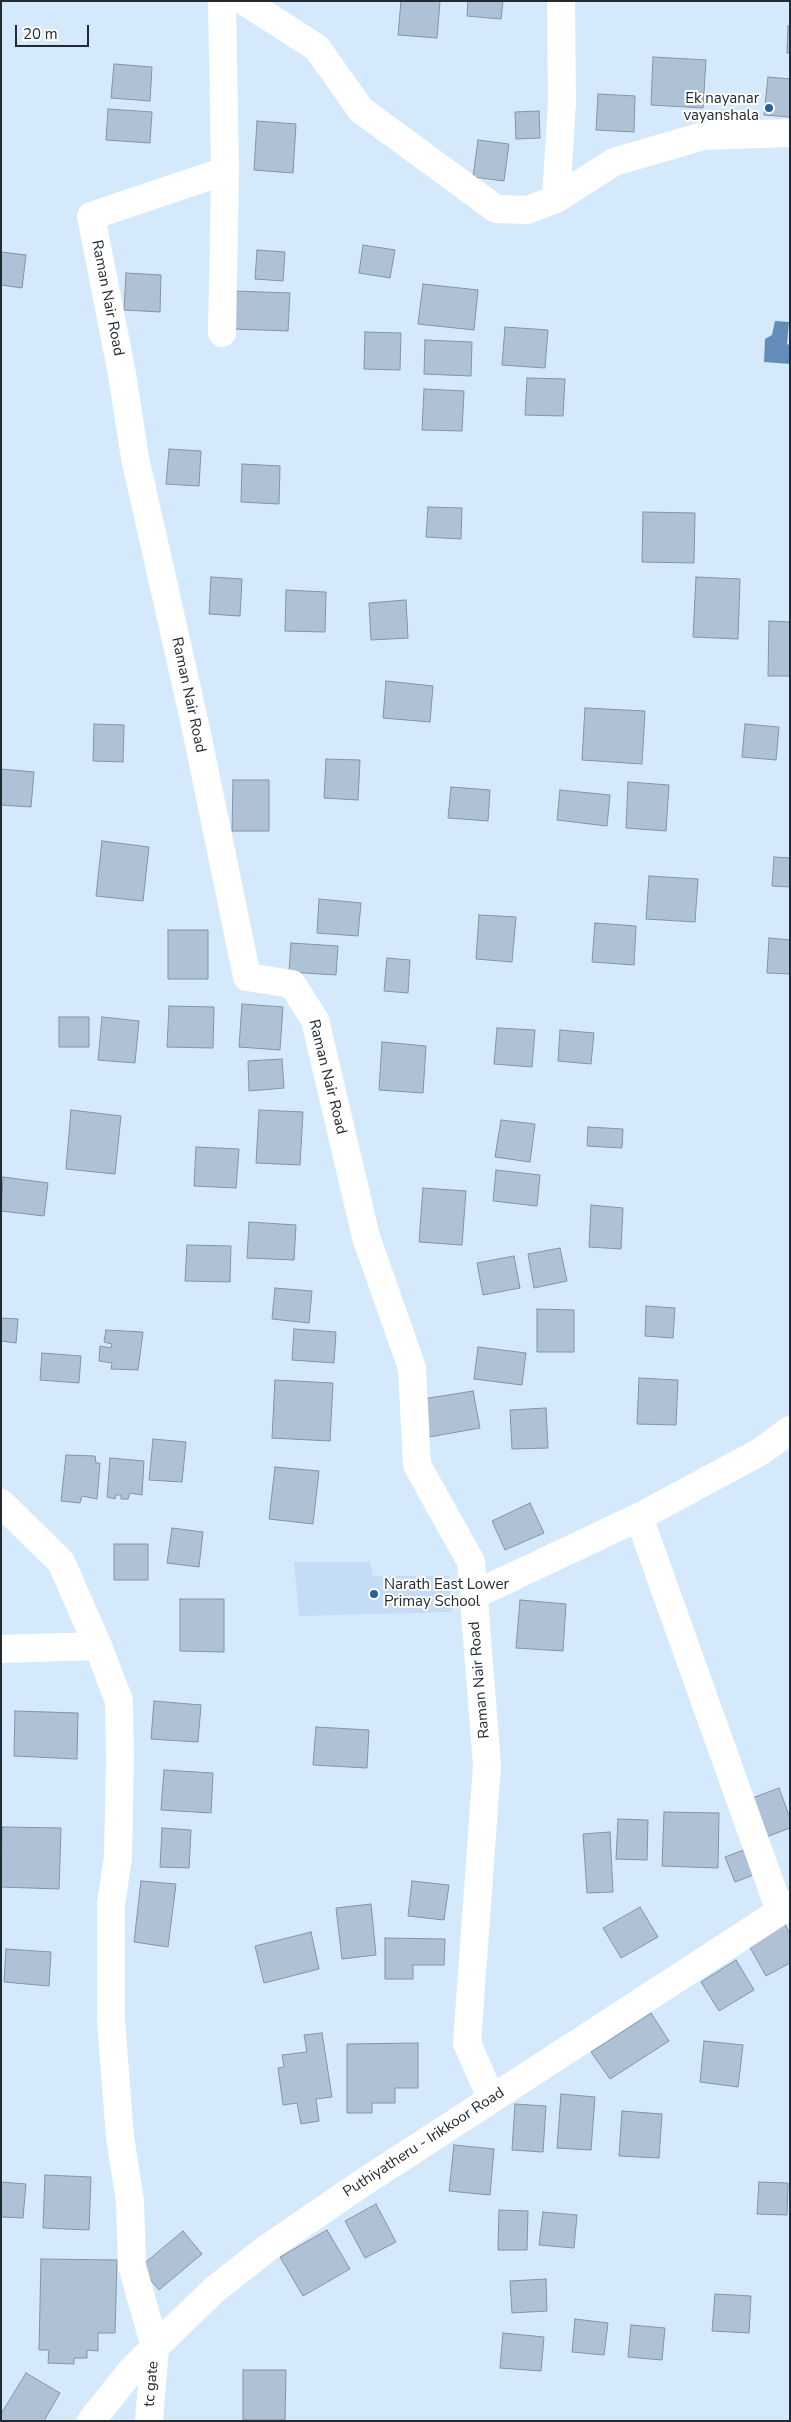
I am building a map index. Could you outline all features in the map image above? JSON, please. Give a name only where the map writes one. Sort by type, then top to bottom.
[{"type":"street","points":[[222,1],[225,171],[222,333]]},
{"type":"street","points":[[244,1],[317,48],[361,110],[496,209],[528,210],[556,199],[614,162],[703,136],[790,133]]},
{"type":"street","points":[[556,199],[562,102],[561,1]]},
{"type":"street","name":"Raman Nair Road","points":[[225,171],[91,216],[122,374],[135,458],[196,729],[247,977],[292,984],[315,1020],[366,1237],[412,1368],[417,1465],[471,1562],[487,1766],[467,2043],[491,2098]]},
{"type":"street","points":[[474,1595],[639,1517],[760,1452],[790,1430]]},
{"type":"street","name":"tc gate","points":[[1,1502],[61,1562],[98,1646],[119,1701],[118,1858],[111,1903],[111,2020],[118,2119],[130,2201],[132,2266],[155,2346],[150,2421]]},
{"type":"street","points":[[639,1517],[785,1908]]},
{"type":"street","points":[[1,1649],[98,1646]]},
{"type":"street","name":"Puthiyatheru - Irikkoor Road","points":[[91,2421],[131,2371],[155,2346],[214,2290],[266,2249],[360,2184],[785,1908]]},
{"type":"shaded area","name":"Narath East Lower Primay School","points":[[294,1562],[370,1562],[373,1576],[449,1576],[452,1612],[299,1616]]},
{"type":"water","points":[[775,321],[789,322],[787,344],[790,345],[790,364],[764,362],[765,339],[772,335]]},
{"type":"building","points":[[401,1],[440,1],[437,38],[398,35]]},
{"type":"building","points":[[468,1],[503,1],[501,19],[467,16]]},
{"type":"building","points":[[788,26],[790,26],[790,53],[787,53]]},
{"type":"building","points":[[653,57],[706,60],[703,108],[651,105]]},
{"type":"building","points":[[114,64],[152,67],[150,101],[111,98]]},
{"type":"building","points":[[768,77],[790,79],[790,117],[764,115]]},
{"type":"building","points":[[598,94],[635,96],[634,132],[596,130]]},
{"type":"building","points":[[108,109],[152,112],[150,143],[106,140]]},
{"type":"building","points":[[539,111],[540,138],[516,139],[515,112]]},
{"type":"building","points":[[257,121],[296,124],[293,173],[254,170]]},
{"type":"building","points":[[478,140],[509,144],[504,181],[473,177]]},
{"type":"building","points":[[363,245],[395,250],[390,278],[359,273]]},
{"type":"building","points":[[257,250],[285,252],[283,281],[255,279]]},
{"type":"building","points":[[1,252],[26,255],[22,288],[1,285]]},
{"type":"building","points":[[126,273],[161,275],[160,312],[124,310]]},
{"type":"building","points":[[423,284],[478,290],[474,330],[418,324]]},
{"type":"building","points":[[236,291],[290,293],[288,331],[234,329]]},
{"type":"building","points":[[505,327],[548,330],[545,368],[502,365]]},
{"type":"building","points":[[365,332],[401,333],[400,370],[364,369]]},
{"type":"building","points":[[425,340],[472,342],[471,376],[424,374]]},
{"type":"building","points":[[527,378],[565,379],[563,416],[525,415]]},
{"type":"building","points":[[424,389],[464,391],[462,431],[422,430]]},
{"type":"building","points":[[169,449],[201,451],[199,486],[166,484]]},
{"type":"building","points":[[242,464],[280,466],[279,504],[241,502]]},
{"type":"building","points":[[428,507],[462,508],[461,539],[426,537]]},
{"type":"building","points":[[643,512],[695,513],[694,563],[642,562]]},
{"type":"building","points":[[211,577],[242,579],[240,616],[209,614]]},
{"type":"building","points":[[696,577],[740,579],[738,639],[693,637]]},
{"type":"building","points":[[286,590],[326,592],[325,632],[285,631]]},
{"type":"building","points":[[406,600],[408,638],[371,640],[369,603]]},
{"type":"building","points":[[769,621],[790,622],[790,676],[768,676]]},
{"type":"building","points":[[386,681],[433,686],[430,722],[383,718]]},
{"type":"building","points":[[585,708],[645,711],[642,764],[582,760]]},
{"type":"building","points":[[94,724],[124,725],[123,762],[93,761]]},
{"type":"building","points":[[745,724],[779,727],[776,760],[742,757]]},
{"type":"building","points":[[326,759],[360,760],[358,800],[324,798]]},
{"type":"building","points":[[1,769],[34,772],[31,807],[1,805]]},
{"type":"building","points":[[233,780],[269,780],[269,831],[232,831]]},
{"type":"building","points":[[628,782],[669,785],[666,831],[626,828]]},
{"type":"building","points":[[451,787],[490,790],[488,821],[448,818]]},
{"type":"building","points":[[560,790],[610,795],[607,826],[557,820]]},
{"type":"building","points":[[102,841],[149,847],[143,901],[96,896]]},
{"type":"building","points":[[774,857],[790,858],[790,887],[772,886]]},
{"type":"building","points":[[649,876],[698,879],[695,922],[646,919]]},
{"type":"building","points":[[319,899],[361,903],[358,936],[317,933]]},
{"type":"building","points":[[479,915],[516,917],[512,962],[476,959]]},
{"type":"building","points":[[595,923],[636,926],[634,965],[592,962]]},
{"type":"building","points":[[168,930],[208,930],[208,979],[168,979]]},
{"type":"building","points":[[769,938],[790,940],[790,974],[767,973]]},
{"type":"building","points":[[291,943],[338,946],[336,975],[289,972]]},
{"type":"building","points":[[387,958],[410,960],[408,993],[384,991]]},
{"type":"building","points":[[242,1004],[283,1007],[280,1050],[239,1047]]},
{"type":"building","points":[[169,1006],[214,1007],[213,1048],[167,1047]]},
{"type":"building","points":[[59,1017],[89,1017],[89,1047],[59,1047]]},
{"type":"building","points":[[102,1017],[139,1021],[135,1063],[98,1060]]},
{"type":"building","points":[[497,1028],[535,1030],[532,1067],[494,1064]]},
{"type":"building","points":[[560,1030],[594,1033],[591,1064],[558,1061]]},
{"type":"building","points":[[382,1042],[426,1046],[423,1093],[379,1090]]},
{"type":"building","points":[[282,1059],[284,1088],[249,1091],[248,1061]]},
{"type":"building","points":[[71,1110],[121,1116],[115,1174],[66,1169]]},
{"type":"building","points":[[259,1110],[303,1112],[300,1165],[256,1163]]},
{"type":"building","points":[[501,1120],[535,1124],[530,1162],[495,1157]]},
{"type":"building","points":[[588,1127],[623,1129],[622,1148],[587,1146]]},
{"type":"building","points":[[196,1147],[239,1149],[236,1188],[194,1186]]},
{"type":"building","points":[[496,1170],[540,1175],[537,1206],[493,1201]]},
{"type":"building","points":[[3,1177],[48,1183],[44,1216],[1,1211]]},
{"type":"building","points":[[423,1188],[466,1191],[462,1245],[419,1242]]},
{"type":"building","points":[[591,1205],[623,1208],[621,1249],[589,1247]]},
{"type":"building","points":[[249,1222],[296,1225],[294,1260],[247,1258]]},
{"type":"building","points":[[187,1245],[231,1246],[230,1282],[185,1281]]},
{"type":"building","points":[[560,1248],[567,1281],[534,1288],[528,1254]]},
{"type":"building","points":[[514,1256],[520,1288],[483,1295],[477,1263]]},
{"type":"building","points":[[275,1288],[312,1291],[309,1323],[272,1319]]},
{"type":"building","points":[[646,1306],[675,1308],[673,1338],[645,1336]]},
{"type":"building","points":[[537,1309],[574,1310],[574,1352],[537,1352]]},
{"type":"building","points":[[1,1318],[18,1319],[16,1343],[1,1341]]},
{"type":"building","points":[[294,1329],[336,1332],[334,1363],[292,1360]]},
{"type":"building","points":[[106,1330],[143,1332],[138,1370],[111,1369],[112,1363],[99,1361],[100,1346],[111,1348],[112,1344],[104,1342]]},
{"type":"building","points":[[478,1347],[526,1353],[522,1385],[474,1379]]},
{"type":"building","points":[[42,1353],[81,1356],[79,1383],[40,1380]]},
{"type":"building","points":[[639,1378],[678,1380],[676,1425],[637,1424]]},
{"type":"building","points":[[275,1380],[333,1383],[330,1441],[272,1438]]},
{"type":"building","points":[[473,1391],[480,1428],[429,1437],[423,1399]]},
{"type":"building","points":[[546,1408],[548,1448],[512,1449],[510,1410]]},
{"type":"building","points":[[153,1439],[186,1442],[182,1482],[149,1480]]},
{"type":"building","points":[[66,1455],[95,1456],[96,1463],[100,1463],[97,1499],[82,1496],[80,1503],[61,1501]]},
{"type":"building","points":[[110,1458],[144,1461],[142,1495],[130,1493],[128,1499],[121,1499],[121,1495],[116,1495],[115,1499],[107,1497]]},
{"type":"building","points":[[275,1467],[319,1471],[313,1524],[269,1519]]},
{"type":"building","points":[[530,1503],[544,1533],[505,1550],[492,1521]]},
{"type":"building","points":[[172,1528],[203,1532],[199,1567],[167,1563]]},
{"type":"building","points":[[114,1544],[148,1544],[148,1580],[114,1580]]},
{"type":"building","points":[[180,1599],[224,1599],[224,1652],[180,1651]]},
{"type":"building","points":[[520,1600],[566,1604],[563,1651],[516,1648]]},
{"type":"building","points":[[154,1701],[201,1705],[198,1742],[151,1739]]},
{"type":"building","points":[[15,1711],[78,1713],[77,1759],[14,1756]]},
{"type":"building","points":[[316,1727],[369,1730],[367,1768],[313,1765]]},
{"type":"building","points":[[164,1770],[213,1773],[211,1813],[161,1810]]},
{"type":"building","points":[[779,1788],[790,1818],[790,1828],[761,1839],[747,1800]]},
{"type":"building","points":[[664,1812],[719,1813],[718,1868],[662,1866]]},
{"type":"building","points":[[618,1819],[648,1820],[647,1860],[616,1859]]},
{"type":"building","points":[[2,1827],[61,1828],[59,1889],[1,1887]]},
{"type":"building","points":[[162,1828],[191,1830],[189,1868],[160,1867]]},
{"type":"building","points":[[610,1832],[613,1892],[587,1893],[583,1834]]},
{"type":"building","points":[[746,1849],[756,1874],[735,1882],[725,1857]]},
{"type":"building","points":[[141,1881],[176,1884],[168,1947],[134,1942]]},
{"type":"building","points":[[412,1881],[449,1885],[444,1920],[408,1916]]},
{"type":"building","points":[[371,1904],[376,1955],[342,1959],[336,1908]]},
{"type":"building","points":[[640,1907],[658,1937],[621,1958],[603,1928]]},
{"type":"building","points":[[785,1924],[790,1934],[790,1963],[766,1976],[748,1944]]},
{"type":"building","points":[[311,1932],[319,1969],[264,1983],[255,1946]]},
{"type":"building","points":[[385,1938],[445,1939],[444,1965],[413,1965],[413,1979],[385,1979]]},
{"type":"building","points":[[6,1949],[51,1952],[49,1986],[4,1982]]},
{"type":"building","points":[[736,1960],[754,1990],[719,2011],[701,1982]]},
{"type":"building","points":[[651,2013],[669,2041],[610,2079],[591,2052]]},
{"type":"building","points":[[322,2033],[332,2097],[316,2099],[319,2121],[301,2124],[297,2103],[283,2105],[278,2068],[284,2067],[282,2055],[307,2052],[304,2035]]},
{"type":"building","points":[[704,2041],[743,2045],[738,2087],[700,2082]]},
{"type":"building","points":[[418,2043],[418,2088],[395,2088],[395,2103],[372,2103],[372,2113],[347,2113],[347,2044]]},
{"type":"building","points":[[561,2094],[595,2097],[591,2150],[557,2148]]},
{"type":"building","points":[[515,2104],[546,2106],[543,2152],[512,2150]]},
{"type":"building","points":[[622,2111],[662,2114],[659,2158],[619,2156]]},
{"type":"building","points":[[454,2145],[494,2149],[490,2195],[449,2191]]},
{"type":"building","points":[[45,2175],[91,2177],[89,2230],[43,2228]]},
{"type":"building","points":[[1,2182],[26,2184],[23,2218],[1,2217]]},
{"type":"building","points":[[759,2182],[788,2183],[787,2215],[757,2214]]},
{"type":"building","points":[[376,2204],[396,2242],[365,2258],[345,2221]]},
{"type":"building","points":[[499,2210],[528,2211],[527,2250],[498,2250]]},
{"type":"building","points":[[543,2212],[577,2215],[574,2248],[539,2245]]},
{"type":"building","points":[[327,2230],[350,2269],[303,2296],[280,2257]]},
{"type":"building","points":[[183,2231],[202,2254],[159,2290],[140,2267]]},
{"type":"building","points":[[41,2259],[117,2260],[115,2333],[98,2333],[98,2351],[87,2350],[87,2358],[74,2358],[74,2364],[48,2363],[49,2350],[39,2350]]},
{"type":"building","points":[[546,2279],[547,2311],[512,2313],[510,2281]]},
{"type":"building","points":[[715,2294],[751,2296],[749,2333],[712,2331]]},
{"type":"building","points":[[575,2319],[608,2323],[604,2355],[572,2352]]},
{"type":"building","points":[[631,2325],[665,2328],[662,2360],[628,2357]]},
{"type":"building","points":[[503,2333],[544,2337],[541,2371],[500,2368]]},
{"type":"building","points":[[243,2370],[286,2370],[285,2420],[243,2420]]},
{"type":"building","points":[[26,2373],[60,2393],[44,2421],[1,2421],[1,2414]]},
{"type":"place","name":"Ek nayanar vayanshala","points":[[769,108]]},
{"type":"place","name":"Narath East Lower Primay School","points":[[374,1594]]}]
